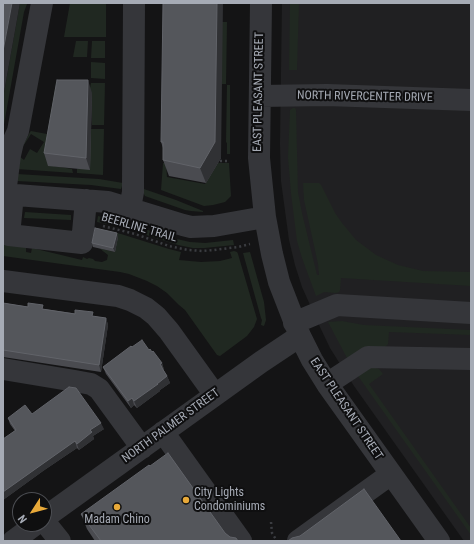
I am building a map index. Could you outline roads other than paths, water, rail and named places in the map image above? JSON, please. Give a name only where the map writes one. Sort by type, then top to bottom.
[{"type":"street","points":[[42,3],[18,131],[13,142],[10,155],[7,195],[9,235],[82,243],[86,200]]},
{"type":"street","points":[[130,208],[133,192],[134,3]]},
{"type":"street","name":"EAST PLEASANT STREET","points":[[261,3],[259,158],[265,217],[279,282],[297,329],[312,360],[327,384],[439,541]]},
{"type":"street","name":"NORTH RIVERCENTER DRIVE","points":[[260,96],[327,95],[471,100]]},
{"type":"street","points":[[7,195],[108,202],[192,227],[214,226],[265,217]]},
{"type":"street","points":[[3,281],[118,296],[146,308],[170,331],[215,395]]},
{"type":"street","name":"NORTH PALMER STREET","points":[[52,514],[260,362],[297,329],[337,305],[471,313]]},
{"type":"street","points":[[327,384],[368,357],[471,359]]},
{"type":"street","points":[[3,369],[91,384],[99,388],[142,448]]},
{"type":"street","points":[[163,432],[240,541]]},
{"type":"street","points":[[298,541],[391,474]]},
{"type":"street","points":[[52,530],[60,541]]},
{"type":"street","points":[[12,541],[25,532]]},
{"type":"place","name":"City Lights Condominiums","points":[[186,500]]},
{"type":"place","name":"Madam Chino","points":[[117,507]]}]
